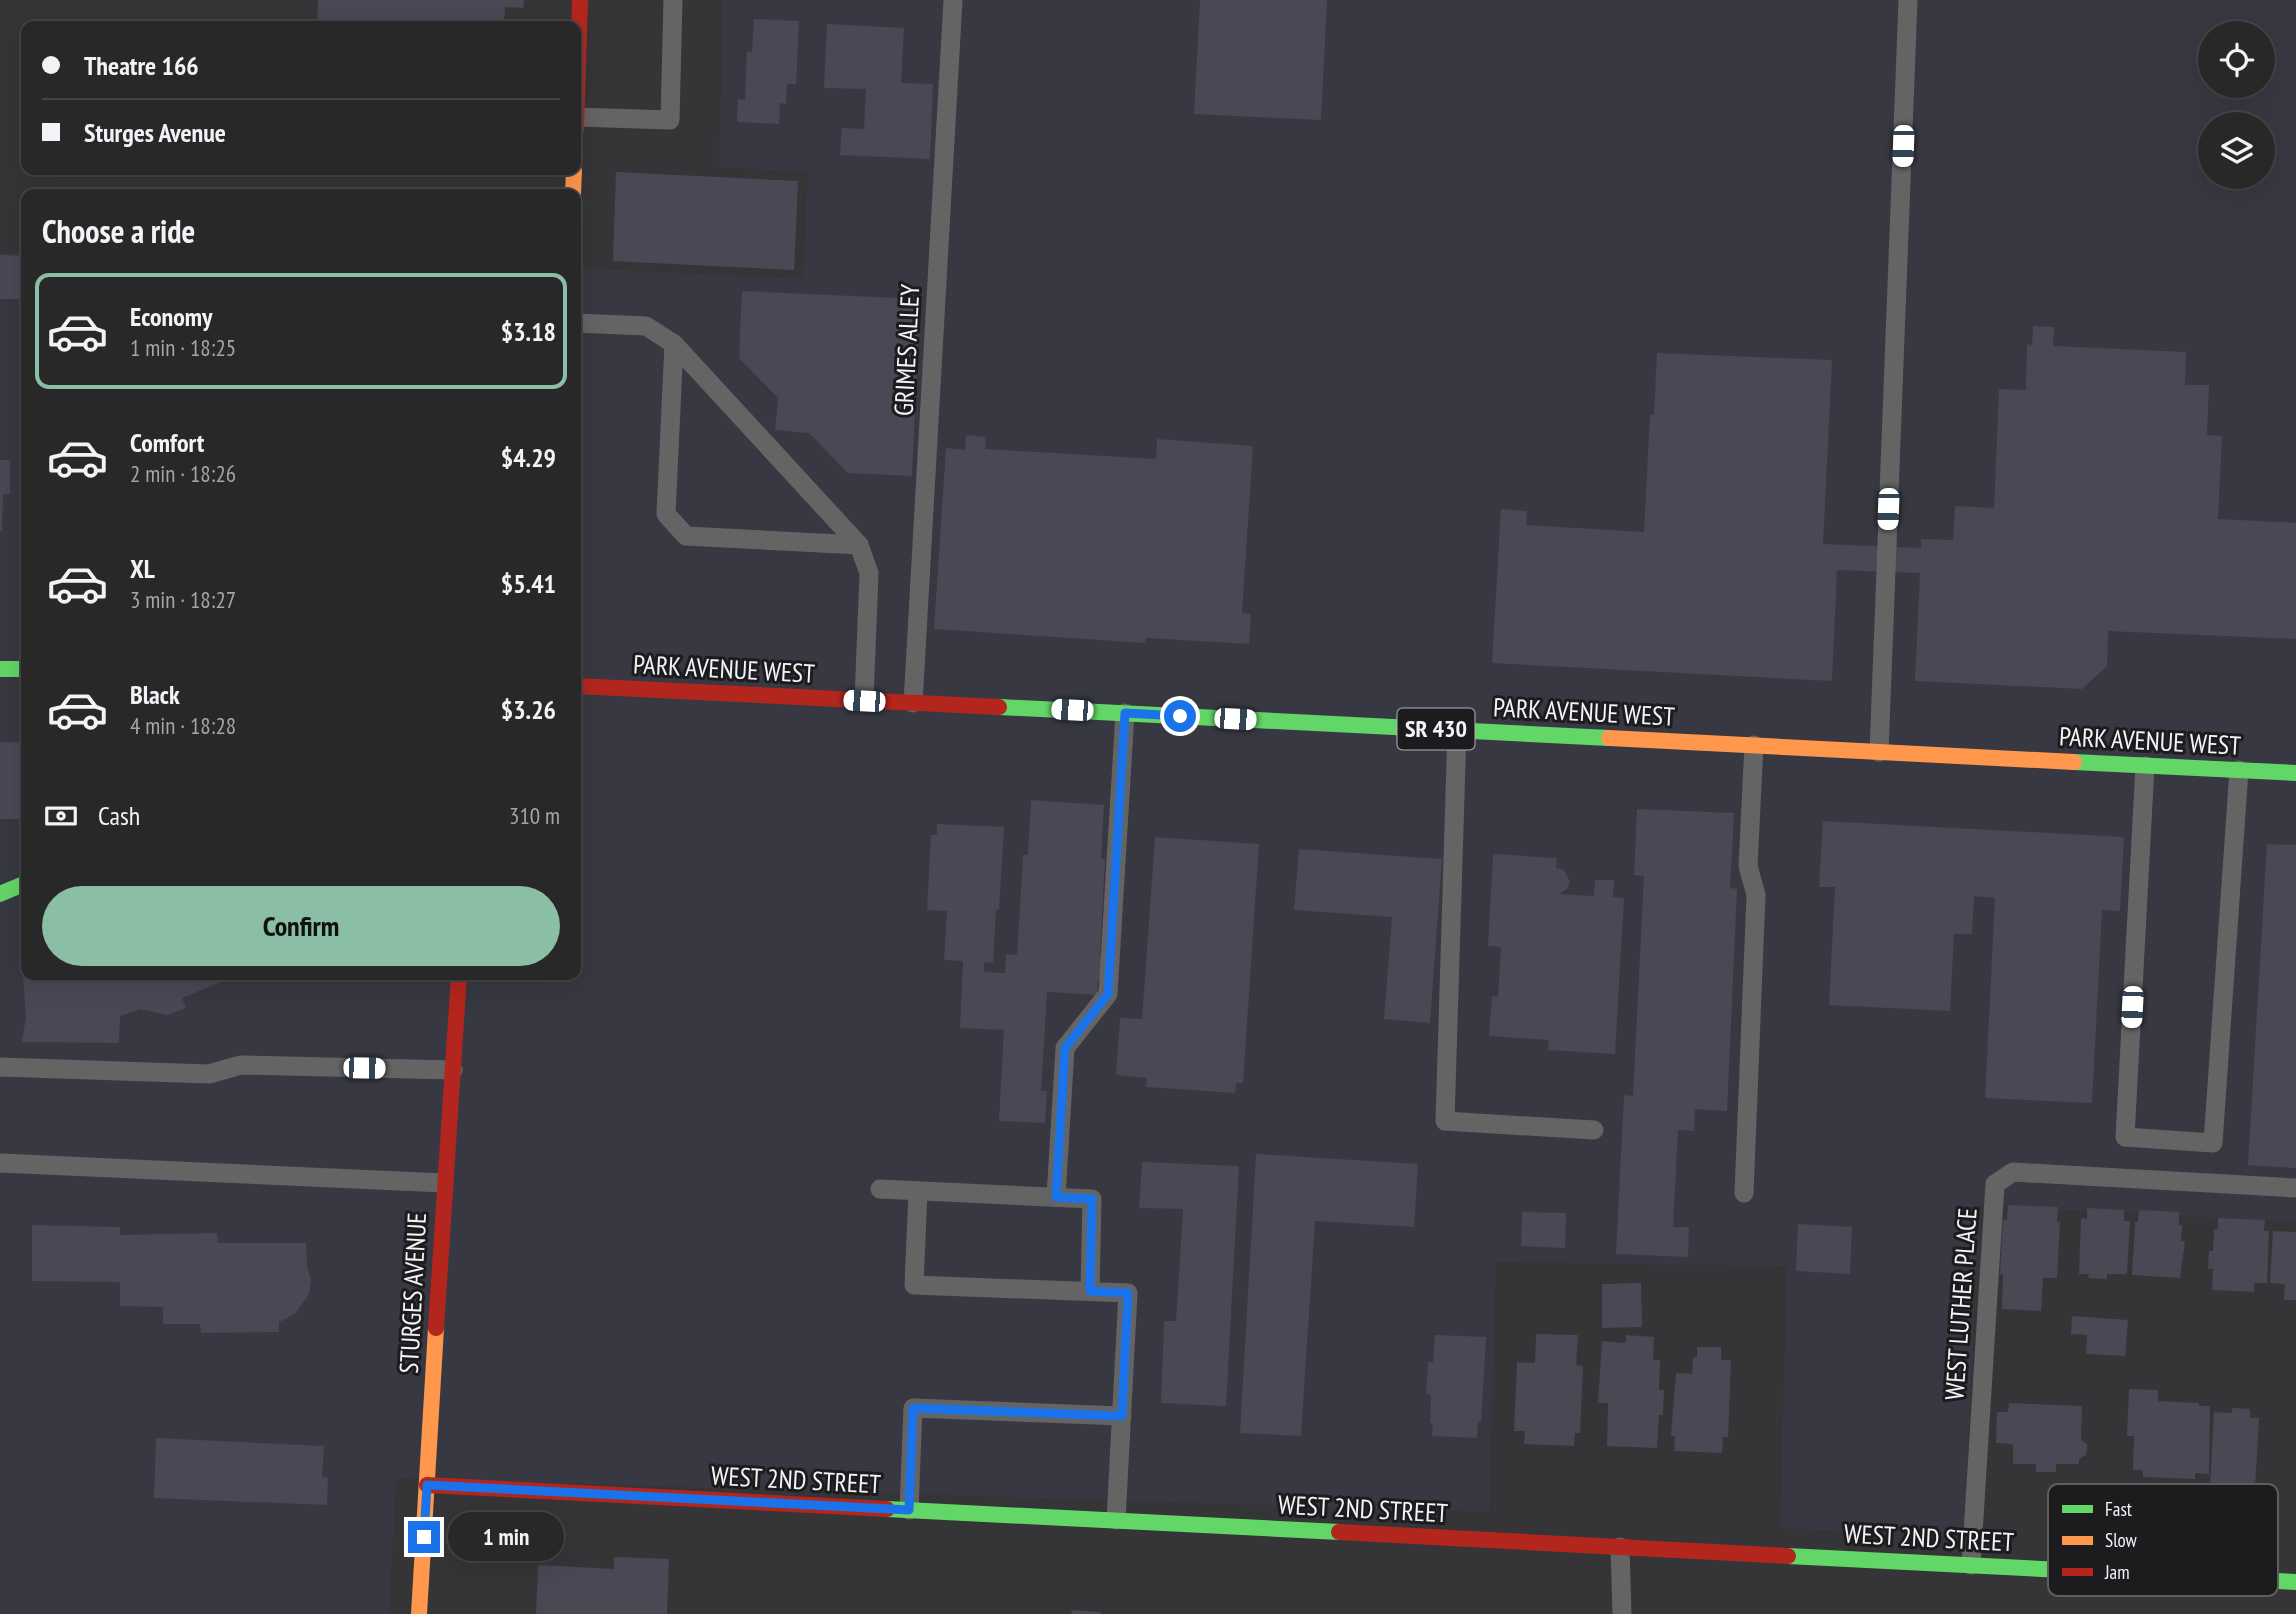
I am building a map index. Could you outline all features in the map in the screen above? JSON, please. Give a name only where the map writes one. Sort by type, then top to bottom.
[{"type":"street","points":[[579,21],[580,0]]},
{"type":"street","points":[[0,669],[21,669]]},
{"type":"street","name":"PARK AVENUE WEST","points":[[581,686],[2296,773]]},
{"type":"street","points":[[0,894],[21,885]]},
{"type":"street","name":"STURGES AVENUE","points":[[419,1614],[459,980]]},
{"type":"street","name":"WEST 2ND STREET","points":[[427,1485],[2048,1569]]},
{"type":"street","name":"WEST 2ND STREET","points":[[2278,1580],[2296,1581]]},
{"type":"lane","points":[[581,117],[670,120],[673,0]]},
{"type":"lane","name":"GRIMES ALLEY","points":[[913,703],[953,0]]},
{"type":"lane","points":[[1879,752],[1908,0]]},
{"type":"lane","points":[[581,323],[646,326],[674,344],[859,545],[869,573],[864,701]]},
{"type":"lane","points":[[674,344],[667,513],[686,536],[859,545]]},
{"type":"lane","points":[[1056,1197],[1065,1048],[1108,994],[1125,713]]},
{"type":"lane","points":[[1457,730],[1445,1121],[1594,1130]]},
{"type":"lane","points":[[1744,1193],[1756,895],[1748,866],[1754,745]]},
{"type":"lane","points":[[2145,766],[2124,1137],[2213,1143],[2239,770]]},
{"type":"lane","points":[[0,1067],[209,1074],[241,1065],[453,1070]]},
{"type":"lane","points":[[0,1163],[444,1183]]},
{"type":"lane","name":"WEST LUTHER PLACE","points":[[1971,1565],[1995,1184],[2013,1172],[2296,1188]]},
{"type":"lane","points":[[880,1189],[1092,1199],[1090,1291]]},
{"type":"lane","points":[[918,1191],[914,1285],[1128,1293],[1116,1520]]},
{"type":"lane","points":[[909,1510],[913,1408],[1122,1416]]},
{"type":"lane","points":[[1620,1546],[1622,1614]]},
{"type":"shaded area","points":[[723,0],[2296,0],[2296,1222],[1978,1205],[1965,1537],[1780,1528],[1787,1266],[1496,1262],[1489,1512],[396,1478],[389,1614],[0,1614],[0,253],[21,253],[21,980],[581,980],[581,268],[803,279],[808,172],[719,167]]},
{"type":"building","points":[[318,0],[524,0],[523,8],[505,7],[504,21],[317,21]]},
{"type":"building","points":[[1200,0],[1327,0],[1321,120],[1194,114]]},
{"type":"building","points":[[754,19],[799,21],[796,84],[787,84],[786,104],[780,103],[779,124],[737,122],[738,99],[745,100],[747,51],[752,52]]},
{"type":"building","points":[[827,24],[904,28],[901,83],[933,84],[930,159],[840,155],[842,128],[864,129],[866,89],[824,88]]},
{"type":"building","points":[[616,172],[798,181],[794,270],[613,261]]},
{"type":"building","points":[[0,255],[21,256],[21,299],[0,299]]},
{"type":"building","points":[[742,291],[920,299],[912,476],[848,473],[809,433],[775,430],[778,398],[739,358]]},
{"type":"building","points":[[2033,326],[2054,327],[2053,346],[2186,352],[2185,385],[2209,385],[2207,435],[2222,436],[2218,519],[2296,523],[2296,639],[2108,631],[2107,666],[2082,689],[1915,681],[1920,573],[1837,570],[1832,681],[1492,663],[1501,509],[1527,511],[1526,525],[1644,532],[1650,415],[1654,415],[1657,353],[1832,360],[1823,544],[1921,548],[1921,539],[1953,540],[1955,506],[1994,508],[1999,389],[2026,390],[2027,344],[2032,345]]},
{"type":"building","points":[[966,435],[986,437],[985,449],[1156,459],[1157,439],[1253,446],[1242,613],[1251,614],[1249,644],[1146,638],[1145,643],[934,629],[946,448],[965,450]]},
{"type":"building","points":[[0,460],[10,460],[10,494],[3,494],[2,531],[0,531]]},
{"type":"building","points":[[0,742],[21,743],[21,819],[0,819]]},
{"type":"building","points":[[1031,800],[1104,805],[1101,859],[1105,859],[1100,956],[1103,956],[1102,979],[1098,979],[1097,995],[1047,992],[1041,1091],[1047,1091],[1045,1123],[999,1121],[1004,1030],[960,1028],[963,961],[944,960],[947,911],[927,910],[931,835],[937,835],[937,824],[1004,827],[993,963],[984,962],[984,972],[1005,973],[1006,954],[1017,955],[1023,855],[1028,855]]},
{"type":"building","points":[[1637,809],[1734,813],[1730,888],[1737,889],[1727,1111],[1695,1109],[1694,1131],[1678,1130],[1673,1227],[1689,1227],[1688,1257],[1616,1254],[1624,1095],[1633,1096],[1644,876],[1634,875]]},
{"type":"building","points":[[1823,821],[2124,837],[2120,911],[2102,910],[2092,1103],[1985,1098],[1995,898],[1974,896],[1972,934],[1954,934],[1950,1011],[1829,1005],[1835,887],[1819,887]]},
{"type":"building","points":[[1155,837],[1259,844],[1243,1083],[1236,1083],[1235,1093],[1146,1087],[1147,1078],[1116,1075],[1120,1018],[1142,1019]]},
{"type":"building","points":[[2267,844],[2296,845],[2296,1168],[2248,1165]]},
{"type":"building","points":[[1299,849],[1442,859],[1430,1023],[1384,1019],[1392,917],[1294,910]]},
{"type":"building","points":[[1493,854],[1557,858],[1556,868],[1564,870],[1570,882],[1567,889],[1559,894],[1594,896],[1595,880],[1614,880],[1613,897],[1624,898],[1615,1054],[1548,1050],[1549,1040],[1489,1036],[1492,996],[1498,997],[1501,947],[1488,946]]},
{"type":"building","points":[[23,980],[226,980],[182,998],[186,1008],[168,1015],[140,1009],[120,1016],[119,1043],[22,1042],[26,1017]]},
{"type":"building","points":[[1256,1154],[1418,1164],[1414,1227],[1315,1221],[1301,1436],[1240,1433]]},
{"type":"building","points":[[1142,1162],[1239,1166],[1226,1406],[1161,1403],[1164,1321],[1176,1321],[1183,1209],[1139,1208]]},
{"type":"building","points":[[2008,1205],[2058,1207],[2057,1222],[2060,1222],[2057,1278],[2043,1278],[2041,1311],[2002,1309],[2003,1274],[2000,1274],[2003,1219],[2007,1220]]},
{"type":"building","points":[[2087,1208],[2124,1210],[2124,1221],[2130,1221],[2127,1274],[2107,1274],[2107,1279],[2088,1278],[2089,1274],[2079,1274],[2081,1218],[2087,1219]]},
{"type":"building","points":[[2139,1210],[2179,1212],[2181,1241],[2185,1241],[2180,1278],[2132,1275],[2135,1222],[2138,1222]]},
{"type":"building","points":[[1522,1212],[1566,1213],[1565,1248],[1521,1246]]},
{"type":"building","points":[[2218,1218],[2265,1220],[2264,1231],[2269,1231],[2267,1283],[2254,1283],[2254,1292],[2212,1290],[2213,1269],[2208,1269],[2209,1251],[2213,1251],[2214,1229],[2218,1229]]},
{"type":"building","points":[[1798,1224],[1852,1227],[1850,1274],[1796,1271]]},
{"type":"building","points":[[32,1225],[120,1227],[120,1235],[217,1233],[218,1243],[306,1243],[311,1281],[309,1294],[295,1314],[279,1322],[279,1332],[201,1333],[200,1324],[163,1324],[163,1307],[120,1306],[120,1282],[32,1281]]},
{"type":"building","points":[[2273,1231],[2296,1232],[2296,1300],[2284,1300],[2285,1284],[2270,1283]]},
{"type":"building","points":[[1641,1283],[1642,1327],[1602,1328],[1602,1284]]},
{"type":"building","points":[[2072,1316],[2128,1320],[2125,1356],[2086,1354],[2087,1335],[2071,1334]]},
{"type":"building","points":[[1536,1334],[1578,1335],[1576,1365],[1583,1366],[1580,1433],[1575,1433],[1574,1446],[1524,1444],[1525,1431],[1514,1431],[1517,1362],[1535,1363]]},
{"type":"building","points":[[1435,1335],[1486,1337],[1481,1422],[1478,1421],[1477,1438],[1432,1436],[1431,1395],[1426,1394],[1428,1362],[1433,1362]]},
{"type":"building","points":[[1626,1335],[1654,1337],[1653,1360],[1660,1360],[1659,1390],[1664,1390],[1657,1448],[1607,1446],[1608,1403],[1598,1403],[1602,1341],[1626,1343]]},
{"type":"building","points":[[1697,1347],[1721,1347],[1721,1360],[1731,1360],[1728,1437],[1723,1437],[1722,1453],[1674,1451],[1675,1436],[1671,1436],[1676,1373],[1692,1374],[1693,1357],[1697,1357]]},
{"type":"building","points":[[2129,1389],[2158,1390],[2158,1401],[2210,1406],[2209,1474],[2195,1473],[2195,1479],[2143,1477],[2143,1470],[2133,1470],[2134,1436],[2127,1436]]},
{"type":"building","points":[[2009,1403],[2082,1406],[2081,1440],[2087,1444],[2086,1455],[2079,1459],[2079,1464],[2056,1464],[2056,1472],[2036,1472],[2036,1464],[2013,1464],[2013,1444],[1996,1443],[1997,1412],[2008,1412]]},
{"type":"building","points":[[2232,1408],[2250,1409],[2250,1418],[2259,1418],[2255,1484],[2210,1484],[2214,1412],[2232,1413]]},
{"type":"building","points":[[156,1438],[324,1446],[322,1477],[328,1478],[327,1505],[154,1498]]},
{"type":"building","points":[[614,1557],[669,1559],[667,1614],[536,1614],[538,1565],[614,1569]]},
{"type":"building","points":[[1072,1610],[1101,1612],[1101,1614],[1071,1614]]},
{"type":"traffic: fast","points":[[0,669],[21,669]]},
{"type":"traffic: fast","points":[[999,707],[1609,738]]},
{"type":"traffic: fast","points":[[2074,762],[2296,773]]},
{"type":"traffic: fast","points":[[0,894],[21,885]]},
{"type":"traffic: fast","points":[[887,1509],[1339,1532]]},
{"type":"traffic: fast","points":[[1788,1556],[2048,1569]]},
{"type":"traffic: fast","points":[[2278,1581],[2296,1582]]},
{"type":"traffic: slow","points":[[573,189],[574,175]]},
{"type":"traffic: slow","points":[[1609,738],[2074,762]]},
{"type":"traffic: slow","points":[[419,1614],[436,1328]]},
{"type":"traffic: jam","points":[[579,21],[580,0]]},
{"type":"traffic: jam","points":[[581,686],[999,707]]},
{"type":"traffic: jam","points":[[436,1328],[459,980]]},
{"type":"traffic: jam","points":[[427,1485],[887,1509]]},
{"type":"traffic: jam","points":[[1339,1532],[1788,1556]]},
{"type":"route","points":[[424,1537],[427,1485],[909,1510],[913,1408],[1122,1416],[1128,1293],[1090,1291],[1092,1199],[1056,1197],[1065,1048],[1108,994],[1125,713],[1180,716]]}]
